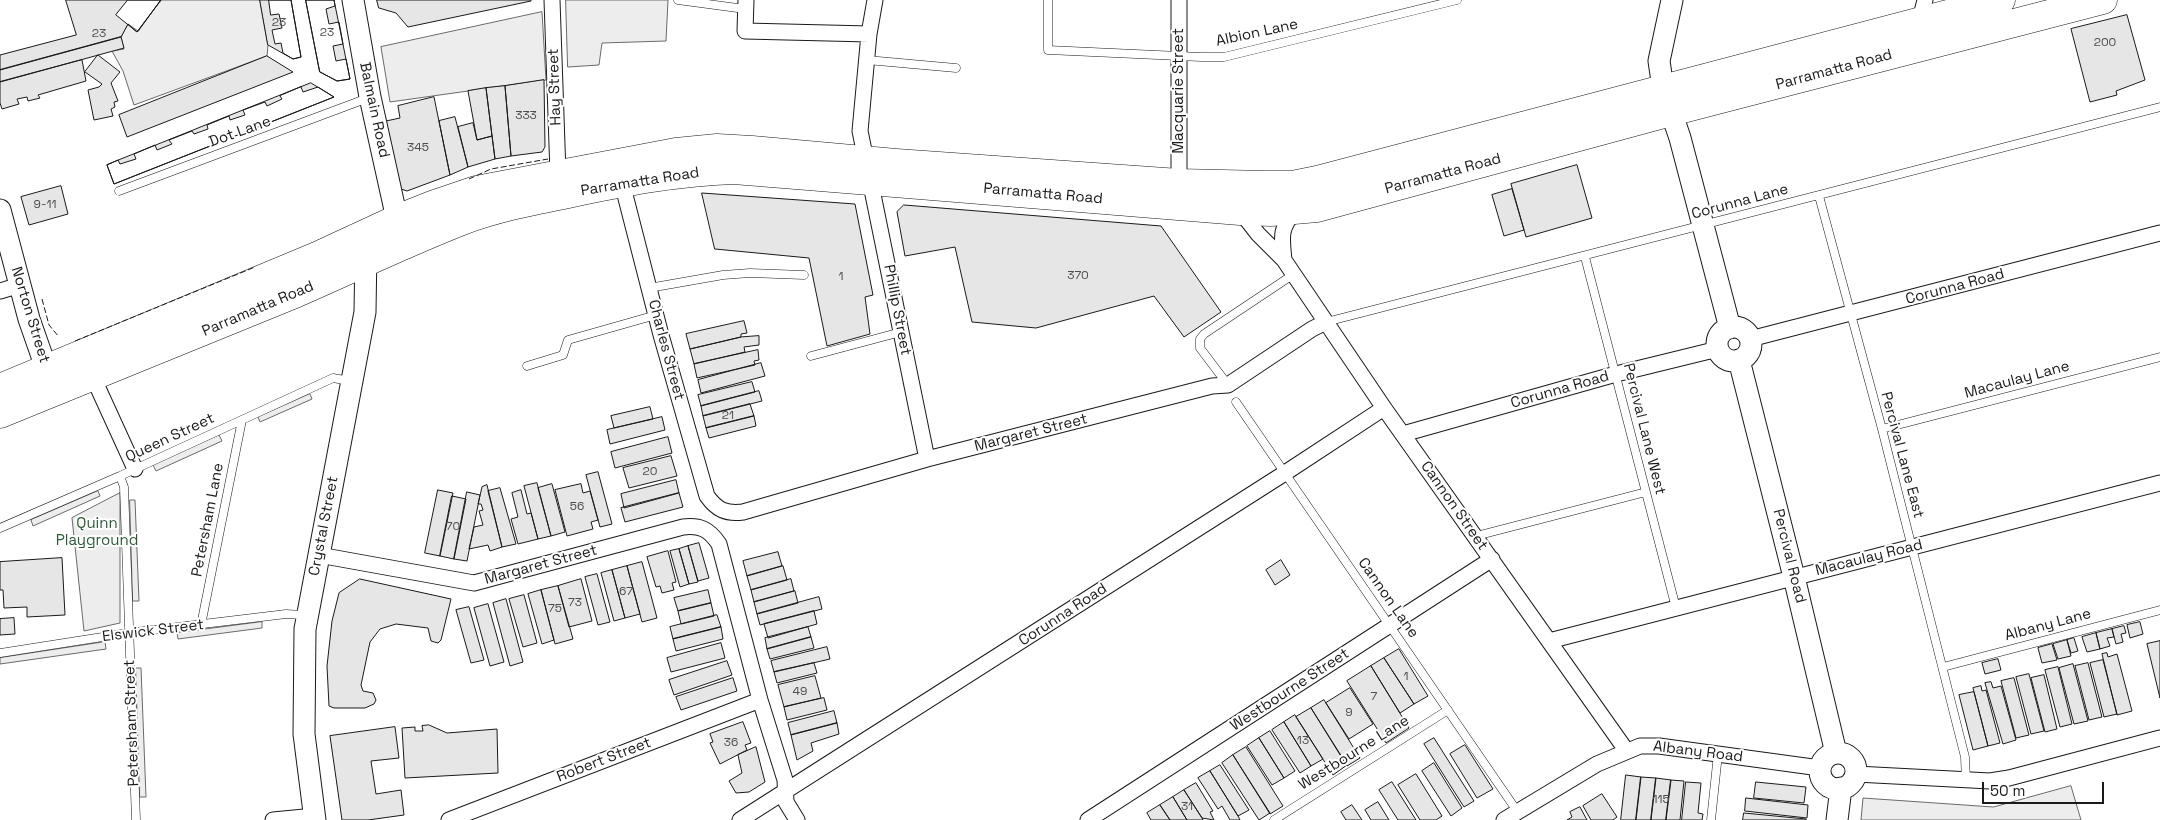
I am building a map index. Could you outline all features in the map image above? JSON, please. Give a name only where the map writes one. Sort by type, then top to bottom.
[{"type":"highway","name":"Parramatta Road","points":[[0,414],[51,380],[397,219],[476,190],[676,152],[717,148],[868,170],[1240,210],[1295,211],[1326,205],[1667,100],[1923,10],[2001,0]]},
{"type":"highway","name":"Parramatta Road","points":[[0,388],[51,380],[291,295],[463,220],[490,211],[622,183],[681,173],[734,170],[868,170],[1179,183],[1292,184],[2103,0]]},
{"type":"main road","name":"Balmain Road","points":[[353,0],[370,97],[397,219]]},
{"type":"main road","points":[[1672,0],[1659,61],[1667,100],[1730,328]]},
{"type":"main road","name":"Norton Street","points":[[0,210],[10,288],[51,380]]},
{"type":"main road","name":"Crystal Street","points":[[315,818],[304,734],[304,615],[319,555],[365,312],[366,234]]},
{"type":"main road","points":[[1730,328],[1743,330],[1750,339],[1748,353],[1739,360],[1726,359],[1718,349],[1719,336],[1730,328]]},
{"type":"main road","name":"Percival Road","points":[[1739,360],[1836,752]]},
{"type":"main road","points":[[1837,820],[1855,764],[1846,755],[1836,752],[1826,757],[1820,768],[1822,779],[1826,784],[1834,788],[1848,781]]},
{"type":"street","name":"Hay Street","points":[[552,0],[558,174]]},
{"type":"street","name":"Phillip Street","points":[[875,0],[869,34],[860,132],[927,459]]},
{"type":"street","name":"Macquarie Street","points":[[1179,183],[1180,0]]},
{"type":"street","points":[[746,4],[745,31],[869,34]]},
{"type":"street","name":"Charles Street","points":[[622,183],[656,315],[707,496],[714,506],[722,511]]},
{"type":"street","name":"Cannon Street","points":[[1240,210],[1258,234],[1284,260],[1384,408],[1626,750]]},
{"type":"street","points":[[1284,260],[1282,231],[1286,221],[1295,211]]},
{"type":"street","name":"Corunna Road","points":[[1750,339],[2160,233]]},
{"type":"street","name":"Margaret Street","points":[[722,511],[743,512],[927,459],[1212,386],[1228,385],[1312,329],[1326,322]]},
{"type":"street","name":"Corunna Road","points":[[1403,434],[1616,374],[1718,349]]},
{"type":"street","points":[[98,388],[135,469]]},
{"type":"street","name":"Corunna Road","points":[[740,820],[1384,408]]},
{"type":"street","name":"Macaulay Road","points":[[1549,641],[2160,483]]},
{"type":"street","name":"Margaret Street","points":[[319,555],[474,584],[682,527],[704,528],[713,534],[719,544],[760,700]]},
{"type":"street","name":"Westbourne Street","points":[[1088,820],[1492,559]]},
{"type":"street","points":[[760,700],[785,780],[786,802],[797,820]]},
{"type":"street","name":"Robert Street","points":[[449,820],[760,700]]},
{"type":"street","points":[[1848,781],[1990,781],[2009,778],[2160,738]]},
{"type":"street","name":"Albany Road","points":[[1504,820],[1597,764],[1626,750],[1640,746],[1659,746],[1820,768]]},
{"type":"street","points":[[273,820],[315,818]]},
{"type":"lane","points":[[678,0],[746,4]]},
{"type":"lane","name":"Albion Lane","points":[[1048,0],[1048,50],[1179,57],[1224,57],[1457,0]]},
{"type":"lane","points":[[867,60],[956,68]]},
{"type":"lane","name":"Dot Lane","points":[[119,191],[370,97]]},
{"type":"lane","name":"Corunna Lane","points":[[1326,322],[1585,257],[2160,107]]},
{"type":"lane","name":"Percival Lane East","points":[[1819,196],[1852,314],[1943,667],[1965,757],[1966,781]]},
{"type":"lane","name":"Percival Lane West","points":[[1585,257],[1676,608]]},
{"type":"lane","points":[[650,288],[750,273],[804,275]]},
{"type":"lane","points":[[1228,385],[1200,348],[1200,339],[1204,334],[1294,274]]},
{"type":"lane","points":[[527,366],[562,355],[568,340],[656,315]]},
{"type":"lane","points":[[812,356],[901,332]]},
{"type":"lane","name":"Macaulay Lane","points":[[1882,429],[2160,357]]},
{"type":"lane","name":"Queen Street","points":[[0,528],[120,476],[333,378],[352,381]]},
{"type":"lane","name":"Cannon Lane","points":[[1236,402],[1517,811]]},
{"type":"lane","name":"Petersham Lane","points":[[201,625],[242,420]]},
{"type":"lane","name":"Petersham Street","points":[[120,476],[124,487],[136,820]]},
{"type":"lane","points":[[1476,536],[1646,492]]},
{"type":"lane","name":"Albany Lane","points":[[1943,667],[2160,610]]},
{"type":"lane","name":"Elswick Street","points":[[0,653],[128,633],[286,614],[304,615]]},
{"type":"lane","name":"Westbourne Lane","points":[[1274,820],[1448,710]]},
{"type":"lane","points":[[1711,820],[1718,754]]},
{"type":"shaded area","points":[[161,0],[260,0],[268,45],[267,56],[134,105],[123,71],[112,51],[124,49],[121,37],[128,24],[138,31]]},
{"type":"shaded area","points":[[566,0],[668,0],[666,41],[602,43],[599,65],[568,67]]},
{"type":"shaded area","points":[[542,12],[546,80],[390,102],[381,47]]},
{"type":"shaded area","points":[[310,394],[312,399],[260,422],[258,417]]},
{"type":"shaded area","points":[[219,435],[222,441],[156,471],[153,465]]},
{"type":"shaded area","points":[[98,491],[100,496],[33,526],[31,520]]},
{"type":"shaded area","name":"Quinn Playground","points":[[120,493],[120,623],[84,631],[72,518]]},
{"type":"shaded area","points":[[130,500],[135,500],[139,601],[133,601]]},
{"type":"shaded area","points":[[262,622],[262,628],[178,639],[177,633]]},
{"type":"shaded area","points":[[105,642],[106,649],[0,664],[0,658]]},
{"type":"shaded area","points":[[136,668],[141,668],[146,797],[140,797]]},
{"type":"shaded area","points":[[2071,786],[2081,820],[1861,820],[1863,798],[1993,807]]},
{"type":"building","points":[[66,0],[161,0],[137,32],[128,24],[121,37],[0,70],[0,55],[76,35]]},
{"type":"building","points":[[128,0],[161,0],[137,32],[116,15]]},
{"type":"building","points":[[260,0],[291,0],[301,57],[293,59],[268,45]]},
{"type":"building","points":[[269,0],[291,0],[301,57],[293,59],[283,53],[281,43],[275,44],[272,30],[282,28],[279,14],[271,15]]},
{"type":"building","points":[[306,0],[334,0],[350,79],[337,81],[320,72]]},
{"type":"building","points":[[306,0],[334,0],[335,6],[326,9],[329,24],[339,22],[343,44],[333,46],[336,61],[346,59],[350,79],[337,81],[320,72]]},
{"type":"building","points":[[377,0],[531,1],[408,27],[396,13],[379,8]]},
{"type":"building","points":[[2127,15],[2145,80],[2116,91],[2117,95],[2090,102],[2071,29]]},
{"type":"building","points":[[121,37],[124,48],[0,82],[0,70]]},
{"type":"building","points":[[98,55],[120,72],[111,83],[118,101],[114,102],[115,107],[111,109],[113,116],[94,120],[88,90],[99,87],[102,84],[85,72]]},
{"type":"building","points":[[267,56],[293,72],[127,137],[119,115]]},
{"type":"building","points":[[82,60],[86,81],[38,95],[40,98],[28,101],[27,97],[17,99],[19,104],[2,109],[0,103],[0,82]]},
{"type":"building","points":[[544,80],[545,147],[542,152],[511,156],[505,86]]},
{"type":"building","points":[[311,83],[334,97],[114,184],[107,165]]},
{"type":"building","points":[[505,86],[511,156],[495,159],[486,88]]},
{"type":"building","points":[[301,87],[303,92],[318,87],[334,97],[114,184],[107,165],[118,160],[120,164],[136,159],[134,154],[155,145],[157,150],[172,144],[169,140],[192,131],[194,134],[208,129],[207,125],[229,116],[230,120],[245,115],[243,110],[265,102],[267,106],[282,99],[280,96]]},
{"type":"building","points":[[486,88],[492,136],[477,140],[468,91]]},
{"type":"building","points":[[434,97],[450,175],[407,191],[401,189],[386,121],[400,118],[398,106]]},
{"type":"building","points":[[455,117],[468,167],[450,175],[439,121]]},
{"type":"building","points":[[473,123],[477,140],[492,136],[495,159],[468,167],[458,127]]},
{"type":"building","points":[[1577,165],[1592,218],[1526,237],[1511,184]]},
{"type":"building","points":[[61,186],[68,214],[29,225],[21,197]]},
{"type":"building","points":[[1512,189],[1524,230],[1504,236],[1492,195]]},
{"type":"building","points":[[702,193],[855,204],[873,295],[865,297],[870,334],[827,346],[809,258],[715,249]]},
{"type":"building","points":[[904,205],[1161,226],[1221,312],[1184,337],[1154,296],[1036,328],[972,322],[955,247],[905,256],[897,212]]},
{"type":"building","points":[[744,321],[747,333],[741,334],[741,337],[690,349],[686,334]]},
{"type":"building","points":[[759,336],[759,345],[744,347],[745,352],[694,364],[690,349],[741,337]]},
{"type":"building","points":[[758,350],[759,360],[754,361],[755,365],[697,378],[694,364]]},
{"type":"building","points":[[761,363],[765,376],[701,393],[698,380]]},
{"type":"building","points":[[752,382],[755,392],[701,406],[698,395]]},
{"type":"building","points":[[759,391],[762,401],[703,416],[701,406]]},
{"type":"building","points":[[750,404],[754,416],[706,428],[703,416]]},
{"type":"building","points":[[650,407],[653,419],[614,428],[611,416]]},
{"type":"building","points":[[754,416],[756,426],[709,438],[706,428]]},
{"type":"building","points":[[662,417],[665,430],[610,444],[607,430]]},
{"type":"building","points":[[668,437],[672,453],[615,468],[611,452]]},
{"type":"building","points":[[671,456],[677,476],[629,488],[623,468]]},
{"type":"building","points":[[598,472],[612,524],[600,527],[586,475]]},
{"type":"building","points":[[676,480],[679,493],[624,508],[621,494]]},
{"type":"building","points":[[537,483],[551,536],[538,539],[524,486]]},
{"type":"building","points":[[552,484],[565,532],[551,536],[538,488]]},
{"type":"building","points":[[581,484],[583,493],[590,491],[598,520],[591,522],[593,529],[567,536],[555,490]]},
{"type":"building","points":[[487,485],[502,547],[490,551],[488,545],[469,549],[474,527],[483,525],[479,511],[483,510],[481,504],[478,504],[482,487]]},
{"type":"building","points":[[500,488],[516,544],[502,547],[488,491]]},
{"type":"building","points":[[438,490],[453,493],[440,556],[425,553]]},
{"type":"building","points":[[521,490],[527,514],[531,513],[538,539],[518,544],[511,519],[518,517],[512,493]]},
{"type":"building","points":[[467,492],[480,495],[467,561],[454,559]]},
{"type":"building","points":[[679,493],[683,507],[625,522],[621,508]]},
{"type":"building","points":[[452,496],[466,499],[454,559],[440,556]]},
{"type":"building","points":[[699,543],[709,578],[698,581],[688,546]]},
{"type":"building","points":[[688,546],[698,582],[689,584],[679,549]]},
{"type":"building","points":[[679,549],[689,584],[680,587],[670,551]]},
{"type":"building","points":[[668,551],[676,582],[672,583],[674,590],[662,593],[660,586],[656,587],[647,557]]},
{"type":"building","points":[[778,552],[782,566],[747,576],[743,561]]},
{"type":"building","points":[[62,558],[65,615],[27,617],[27,607],[4,608],[3,590],[0,590],[0,562]]},
{"type":"building","points":[[1281,560],[1290,575],[1275,585],[1266,570]]},
{"type":"building","points":[[642,562],[657,618],[642,622],[627,566]]},
{"type":"building","points":[[627,566],[640,614],[625,618],[612,570]]},
{"type":"building","points":[[783,566],[787,580],[751,590],[747,576]]},
{"type":"building","points":[[612,570],[625,618],[614,621],[601,573]]},
{"type":"building","points":[[597,574],[610,622],[598,625],[585,577]]},
{"type":"building","points":[[360,579],[451,599],[441,640],[438,643],[431,641],[428,628],[396,624],[380,629],[370,642],[361,685],[363,691],[373,693],[376,700],[374,704],[365,708],[334,708],[329,706],[327,666],[332,621],[339,593]]},
{"type":"building","points":[[581,579],[592,621],[569,627],[558,586]]},
{"type":"building","points":[[791,579],[794,591],[754,602],[751,590]]},
{"type":"building","points":[[558,586],[573,639],[555,644],[541,590]]},
{"type":"building","points":[[541,590],[554,640],[542,644],[528,594]]},
{"type":"building","points":[[708,590],[711,603],[678,611],[674,598]]},
{"type":"building","points":[[795,591],[798,603],[757,614],[754,602]]},
{"type":"building","points":[[524,595],[537,643],[523,647],[509,599]]},
{"type":"building","points":[[819,597],[822,609],[760,625],[757,614]]},
{"type":"building","points":[[506,599],[523,662],[510,666],[493,603]]},
{"type":"building","points":[[711,603],[714,616],[681,624],[678,611]]},
{"type":"building","points":[[488,604],[504,662],[490,666],[474,608]]},
{"type":"building","points":[[469,607],[484,660],[471,663],[456,610]]},
{"type":"building","points":[[814,611],[817,624],[768,638],[764,624]]},
{"type":"building","points":[[717,615],[721,627],[673,639],[670,627]]},
{"type":"building","points":[[14,618],[15,634],[0,635],[0,619]]},
{"type":"building","points":[[2140,622],[2143,634],[2130,638],[2127,625]]},
{"type":"building","points":[[2124,626],[2126,633],[2121,634],[2123,642],[2116,644],[2112,629]]},
{"type":"building","points":[[721,627],[723,639],[676,651],[673,639]]},
{"type":"building","points":[[808,627],[811,637],[767,649],[765,638]]},
{"type":"building","points":[[2112,629],[2114,637],[2107,638],[2110,646],[2100,649],[2096,633]]},
{"type":"building","points":[[2096,633],[2100,649],[2087,652],[2082,637]]},
{"type":"building","points":[[811,637],[814,648],[770,659],[767,649]]},
{"type":"building","points":[[2074,638],[2078,651],[2071,653],[2067,640]]},
{"type":"building","points":[[2067,640],[2071,656],[2058,659],[2053,644]]},
{"type":"building","points":[[2160,641],[2160,698],[2147,644]]},
{"type":"building","points":[[721,643],[725,658],[671,672],[667,658]]},
{"type":"building","points":[[2052,644],[2057,660],[2042,663],[2038,648]]},
{"type":"building","points":[[827,647],[830,659],[774,672],[771,661]]},
{"type":"building","points":[[1399,649],[1428,696],[1414,704],[1384,658]]},
{"type":"building","points":[[2107,653],[2108,657],[2117,654],[2132,711],[2117,715],[2102,654]]},
{"type":"building","points":[[1384,658],[1414,704],[1400,713],[1371,666]]},
{"type":"building","points":[[1998,659],[2001,670],[1985,674],[1982,663]]},
{"type":"building","points":[[2103,660],[2117,714],[2104,717],[2090,663]]},
{"type":"building","points":[[727,661],[732,675],[674,695],[669,680]]},
{"type":"building","points":[[814,663],[817,673],[777,683],[774,672]]},
{"type":"building","points":[[2088,663],[2102,717],[2089,720],[2075,666]]},
{"type":"building","points":[[2073,664],[2088,721],[2074,724],[2059,668]]},
{"type":"building","points":[[1371,666],[1409,728],[1386,743],[1347,681]]},
{"type":"building","points":[[2058,667],[2072,724],[2060,727],[2045,670]]},
{"type":"building","points":[[2029,674],[2044,731],[2031,734],[2016,677]]},
{"type":"building","points":[[2044,675],[2057,729],[2045,732],[2031,678]]},
{"type":"building","points":[[815,676],[821,698],[784,707],[778,685]]},
{"type":"building","points":[[733,678],[737,691],[681,710],[676,697]]},
{"type":"building","points":[[2014,678],[2029,735],[2016,738],[2001,681]]},
{"type":"building","points":[[1991,682],[1993,688],[2001,686],[2016,740],[2003,744],[1985,683]]},
{"type":"building","points":[[1981,686],[1982,691],[1986,690],[2000,743],[1988,746],[1973,688]]},
{"type":"building","points":[[1350,688],[1373,724],[1349,739],[1326,703]]},
{"type":"building","points":[[1974,692],[1988,746],[1973,750],[1959,695]]},
{"type":"building","points":[[824,698],[827,710],[787,720],[784,707]]},
{"type":"building","points":[[1324,700],[1360,758],[1347,766],[1311,708]]},
{"type":"building","points":[[1311,708],[1347,765],[1333,775],[1296,717]]},
{"type":"building","points":[[834,711],[837,723],[791,735],[788,723]]},
{"type":"building","points":[[1295,715],[1323,759],[1311,766],[1284,722]]},
{"type":"building","points":[[743,722],[751,743],[745,745],[747,750],[720,764],[710,743],[713,742],[710,734]]},
{"type":"building","points":[[1284,722],[1311,766],[1300,773],[1272,730]]},
{"type":"building","points":[[837,723],[839,734],[811,743],[813,751],[797,760],[791,735]]},
{"type":"building","points":[[429,725],[447,733],[497,729],[498,773],[405,778],[402,728],[415,727],[415,731],[423,731],[422,726]]},
{"type":"building","points":[[395,727],[399,758],[371,761],[376,794],[401,790],[404,815],[368,820],[342,820],[330,736]]},
{"type":"building","points":[[1270,731],[1295,771],[1284,778],[1259,738]]},
{"type":"building","points":[[1259,738],[1284,778],[1272,785],[1247,746]]},
{"type":"building","points":[[1434,738],[1474,801],[1464,807],[1424,744]]},
{"type":"building","points":[[1465,745],[1493,789],[1477,798],[1450,754]]},
{"type":"building","points":[[756,747],[765,782],[749,792],[736,793],[729,781],[742,773],[738,755]]},
{"type":"building","points":[[1246,747],[1283,806],[1270,814],[1233,755]]},
{"type":"building","points":[[1233,755],[1270,813],[1259,820],[1222,763]]},
{"type":"building","points":[[1434,763],[1462,808],[1451,816],[1422,771]]},
{"type":"building","points":[[1220,765],[1249,810],[1238,816],[1210,771]]},
{"type":"building","points":[[1210,771],[1240,820],[1230,820],[1222,806],[1218,809],[1198,778]]},
{"type":"building","points":[[1416,774],[1442,816],[1436,820],[1420,820],[1398,785]]},
{"type":"building","points":[[1626,775],[1641,777],[1636,820],[1621,820]]},
{"type":"building","points":[[1641,777],[1656,778],[1651,820],[1636,820]]},
{"type":"building","points":[[1656,778],[1671,780],[1666,820],[1651,820]]},
{"type":"building","points":[[1671,780],[1684,781],[1680,820],[1666,820]]},
{"type":"building","points":[[1392,782],[1416,820],[1398,820],[1379,790]]},
{"type":"building","points":[[1686,782],[1701,783],[1698,813],[1703,814],[1702,820],[1682,820]]},
{"type":"building","points":[[1756,782],[1806,787],[1804,803],[1754,798]]},
{"type":"building","points":[[1196,783],[1213,811],[1210,812],[1214,820],[1202,818],[1184,790]]},
{"type":"building","points":[[1184,790],[1203,820],[1187,820],[1173,797]]},
{"type":"building","points":[[1602,794],[1617,817],[1613,820],[1591,820],[1583,806]]},
{"type":"building","points":[[1173,797],[1187,820],[1170,820],[1160,805]]},
{"type":"building","points":[[1746,798],[1808,805],[1807,818],[1745,811]]},
{"type":"building","points":[[1378,802],[1389,820],[1371,820],[1365,810]]},
{"type":"building","points":[[1160,805],[1170,820],[1151,820],[1147,813]]},
{"type":"building","points":[[1352,805],[1362,820],[1346,820],[1341,812]]},
{"type":"building","points":[[1580,807],[1587,820],[1567,820],[1572,817],[1570,812]]},
{"type":"building","points":[[1744,813],[1806,819],[1806,820],[1743,820]]},
{"type":"fence","points":[[469,179],[491,169],[548,159]]},
{"type":"fence","points":[[75,341],[255,267]]},
{"type":"fence","points":[[42,299],[49,325],[59,337]]}]
